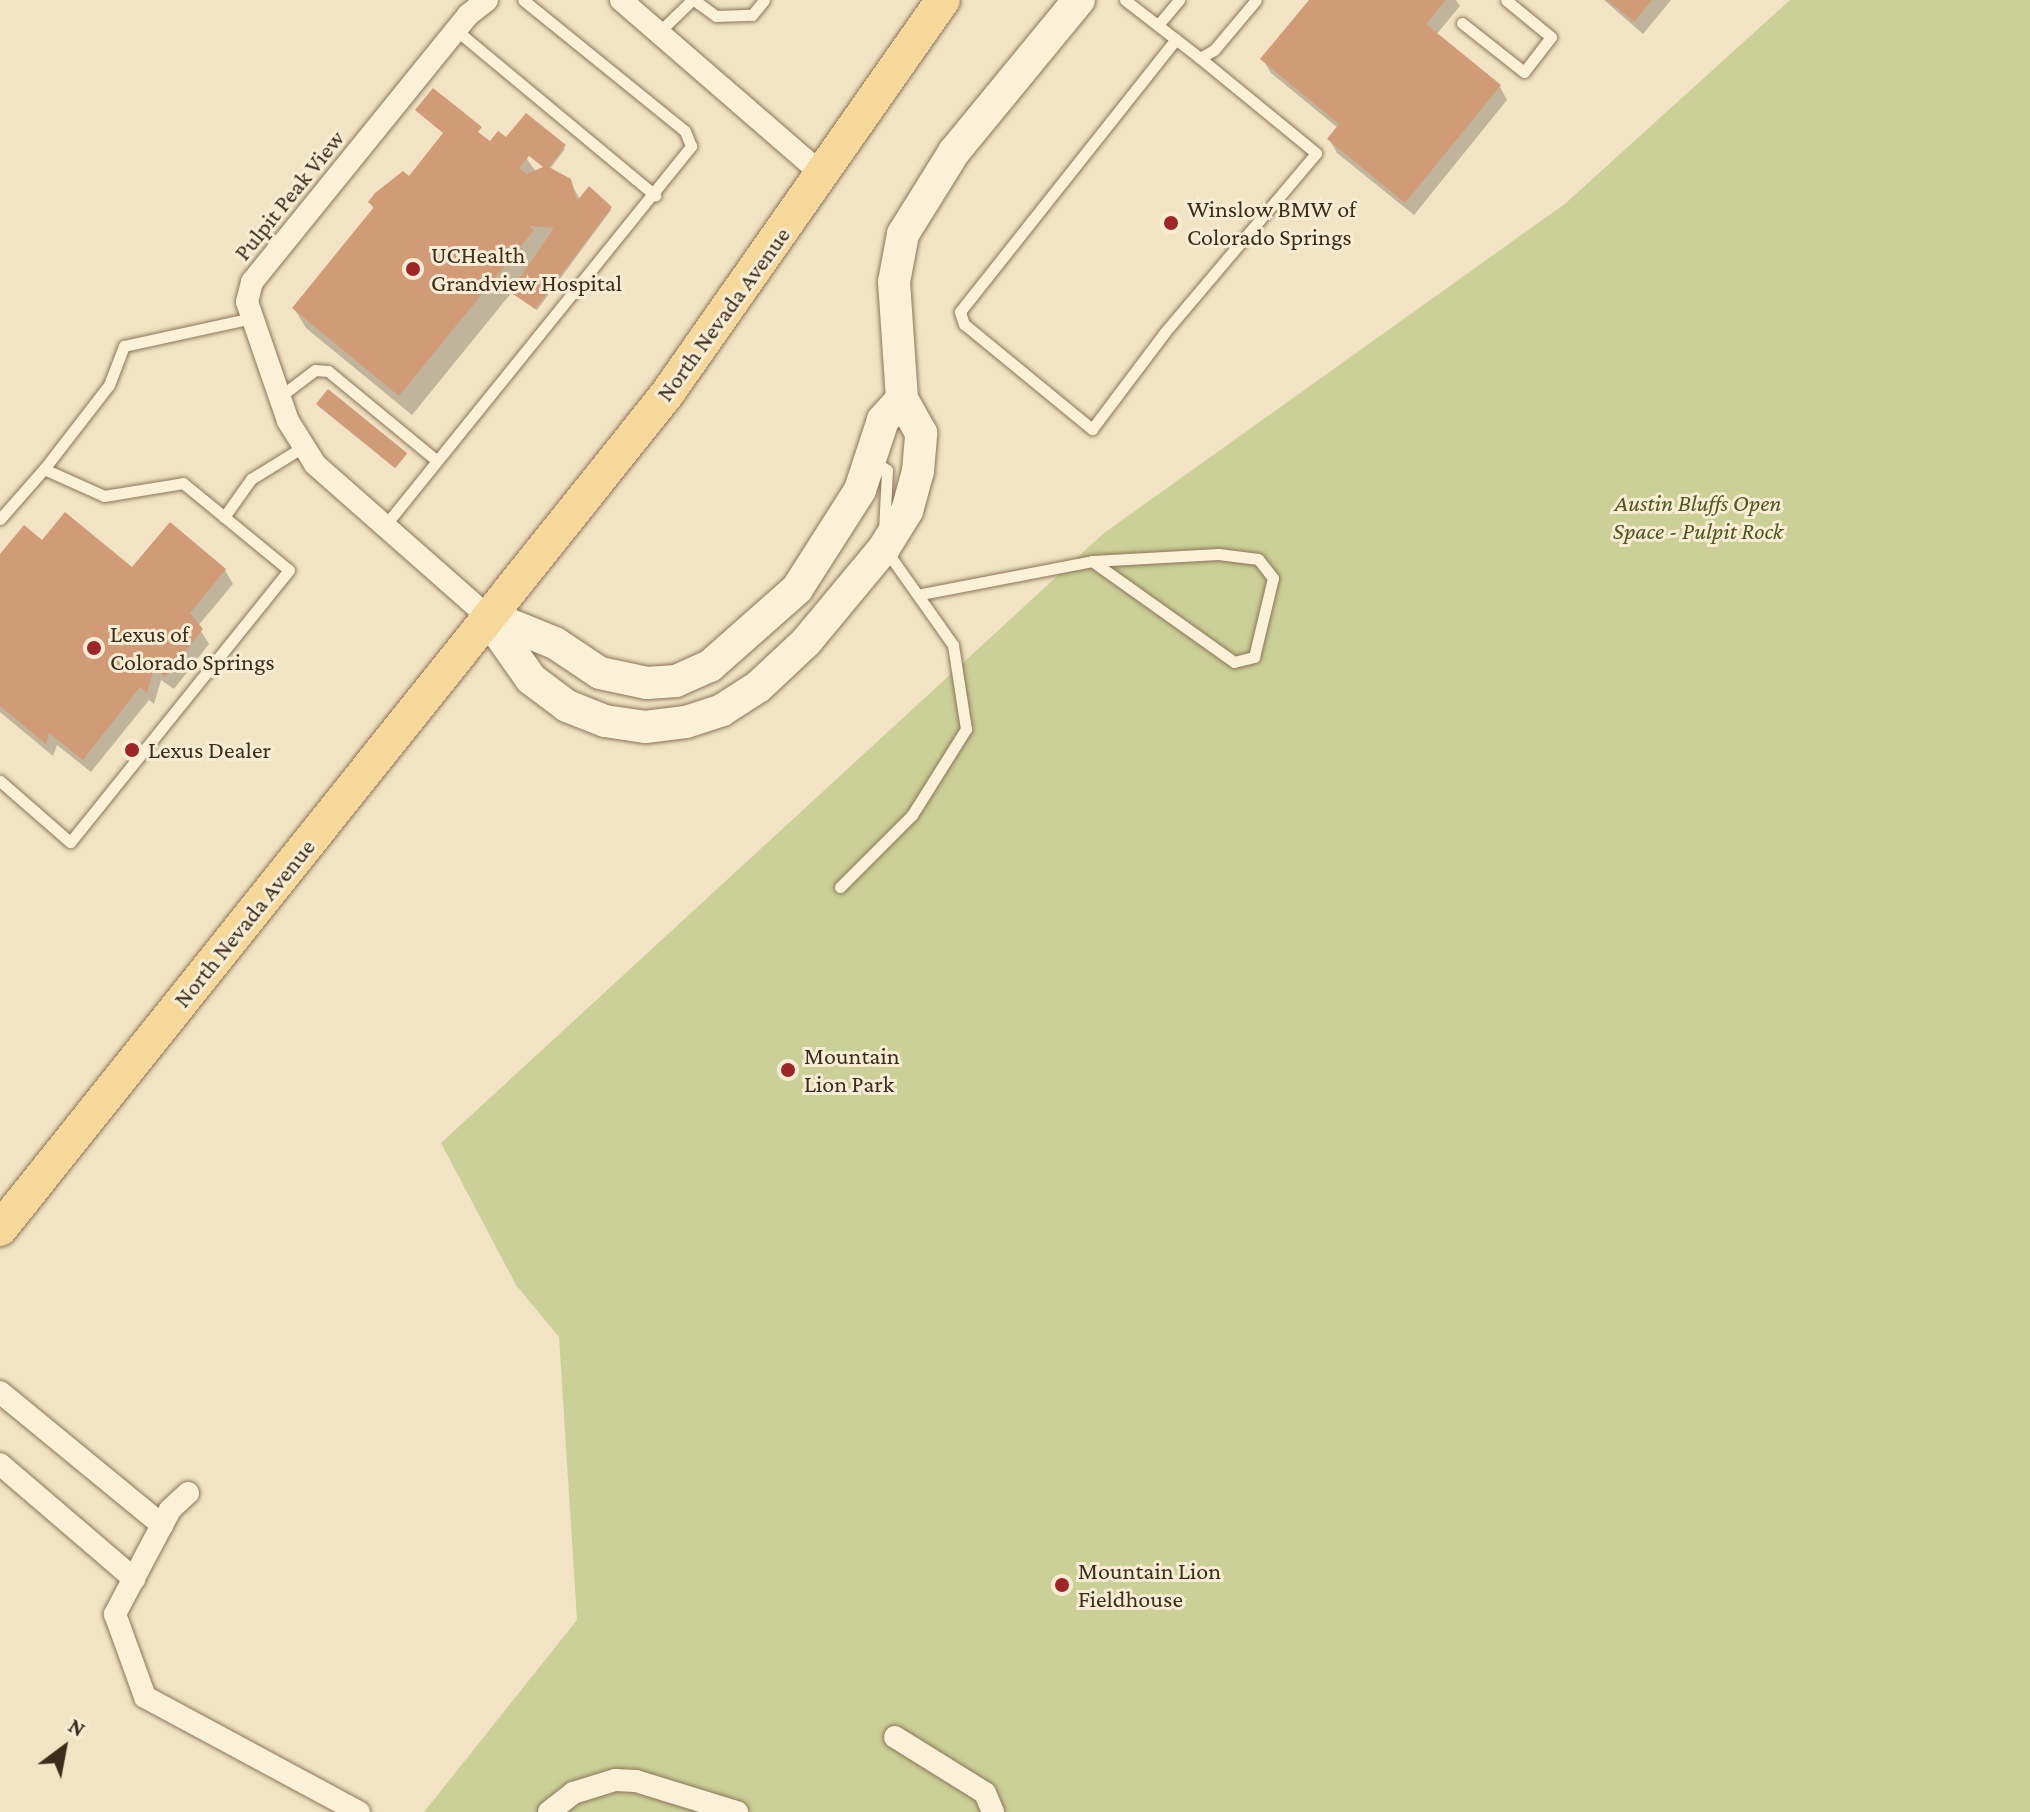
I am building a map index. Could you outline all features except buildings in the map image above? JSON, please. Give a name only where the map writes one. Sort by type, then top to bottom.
[{"type":"main road","name":"North Nevada Avenue","points":[[0,1229],[486,615],[667,394],[943,0]]},
{"type":"main road","points":[[486,615],[531,679],[567,706],[605,721],[645,727],[686,722],[722,710],[758,687],[806,642],[884,548],[907,511],[918,471],[921,433],[902,399],[894,282],[903,234],[954,152],[1079,0]]},
{"type":"main road","points":[[486,615],[555,643],[600,673],[647,683],[676,681],[710,666],[797,589],[873,460],[883,420],[902,399]]},
{"type":"street","name":"Pulpit Peak View","points":[[486,615],[383,528],[303,447],[278,398],[247,302],[252,282],[456,30],[487,0]]},
{"type":"street","points":[[621,0],[823,175]]},
{"type":"street","points":[[0,1392],[162,1525]]},
{"type":"street","points":[[0,1464],[134,1579]]},
{"type":"street","points":[[188,1493],[162,1525],[115,1614],[145,1697],[359,1812]]},
{"type":"street","points":[[895,1737],[985,1793],[993,1812]]},
{"type":"street","points":[[549,1812],[573,1793],[615,1780],[636,1781],[737,1812]]},
{"type":"lane","points":[[383,528],[686,156],[690,139],[523,0]]},
{"type":"lane","points":[[659,32],[693,0],[716,16],[752,15],[764,0]]},
{"type":"lane","points":[[1125,0],[1158,25],[1176,39],[1200,58],[1316,153],[1165,332],[1092,429],[964,324],[960,312],[1176,39]]},
{"type":"lane","points":[[1158,25],[1179,0]]},
{"type":"lane","points":[[1200,58],[1214,50],[1256,0]]},
{"type":"lane","points":[[1462,23],[1524,72],[1551,37],[1506,0]]},
{"type":"lane","points":[[456,30],[655,195]]},
{"type":"lane","points":[[0,519],[44,469],[109,385],[124,346],[252,318]]},
{"type":"lane","points":[[278,398],[315,370],[328,371],[436,460]]},
{"type":"lane","points":[[224,517],[251,479],[303,447]]},
{"type":"lane","points":[[840,887],[912,815],[966,729],[953,645],[921,594],[884,548],[887,470],[873,460]]},
{"type":"lane","points":[[0,781],[70,842],[289,570],[183,483],[104,496],[44,469]]},
{"type":"lane","points":[[921,594],[1092,561],[1218,554],[1258,559],[1273,578],[1254,657],[1234,662],[1092,561]]},
{"type":"green space","name":"Austin Bluffs Open Space - Pulpit Rock","points":[[1790,0],[2030,0],[2030,1812],[424,1812],[577,1620],[559,1337],[516,1285],[441,1143],[1104,533],[1566,203]]},
{"type":"place","name":"Winslow BMW of Colorado Springs","points":[[1171,223]]},
{"type":"place","name":"UCHealth Grandview Hospital","points":[[413,269]]},
{"type":"place","name":"Lexus of Colorado Springs","points":[[94,648]]},
{"type":"place","name":"Lexus Dealer","points":[[132,750]]},
{"type":"place","name":"Mountain Lion Park","points":[[788,1070]]},
{"type":"place","name":"Mountain Lion Fieldhouse","points":[[1062,1585]]}]
